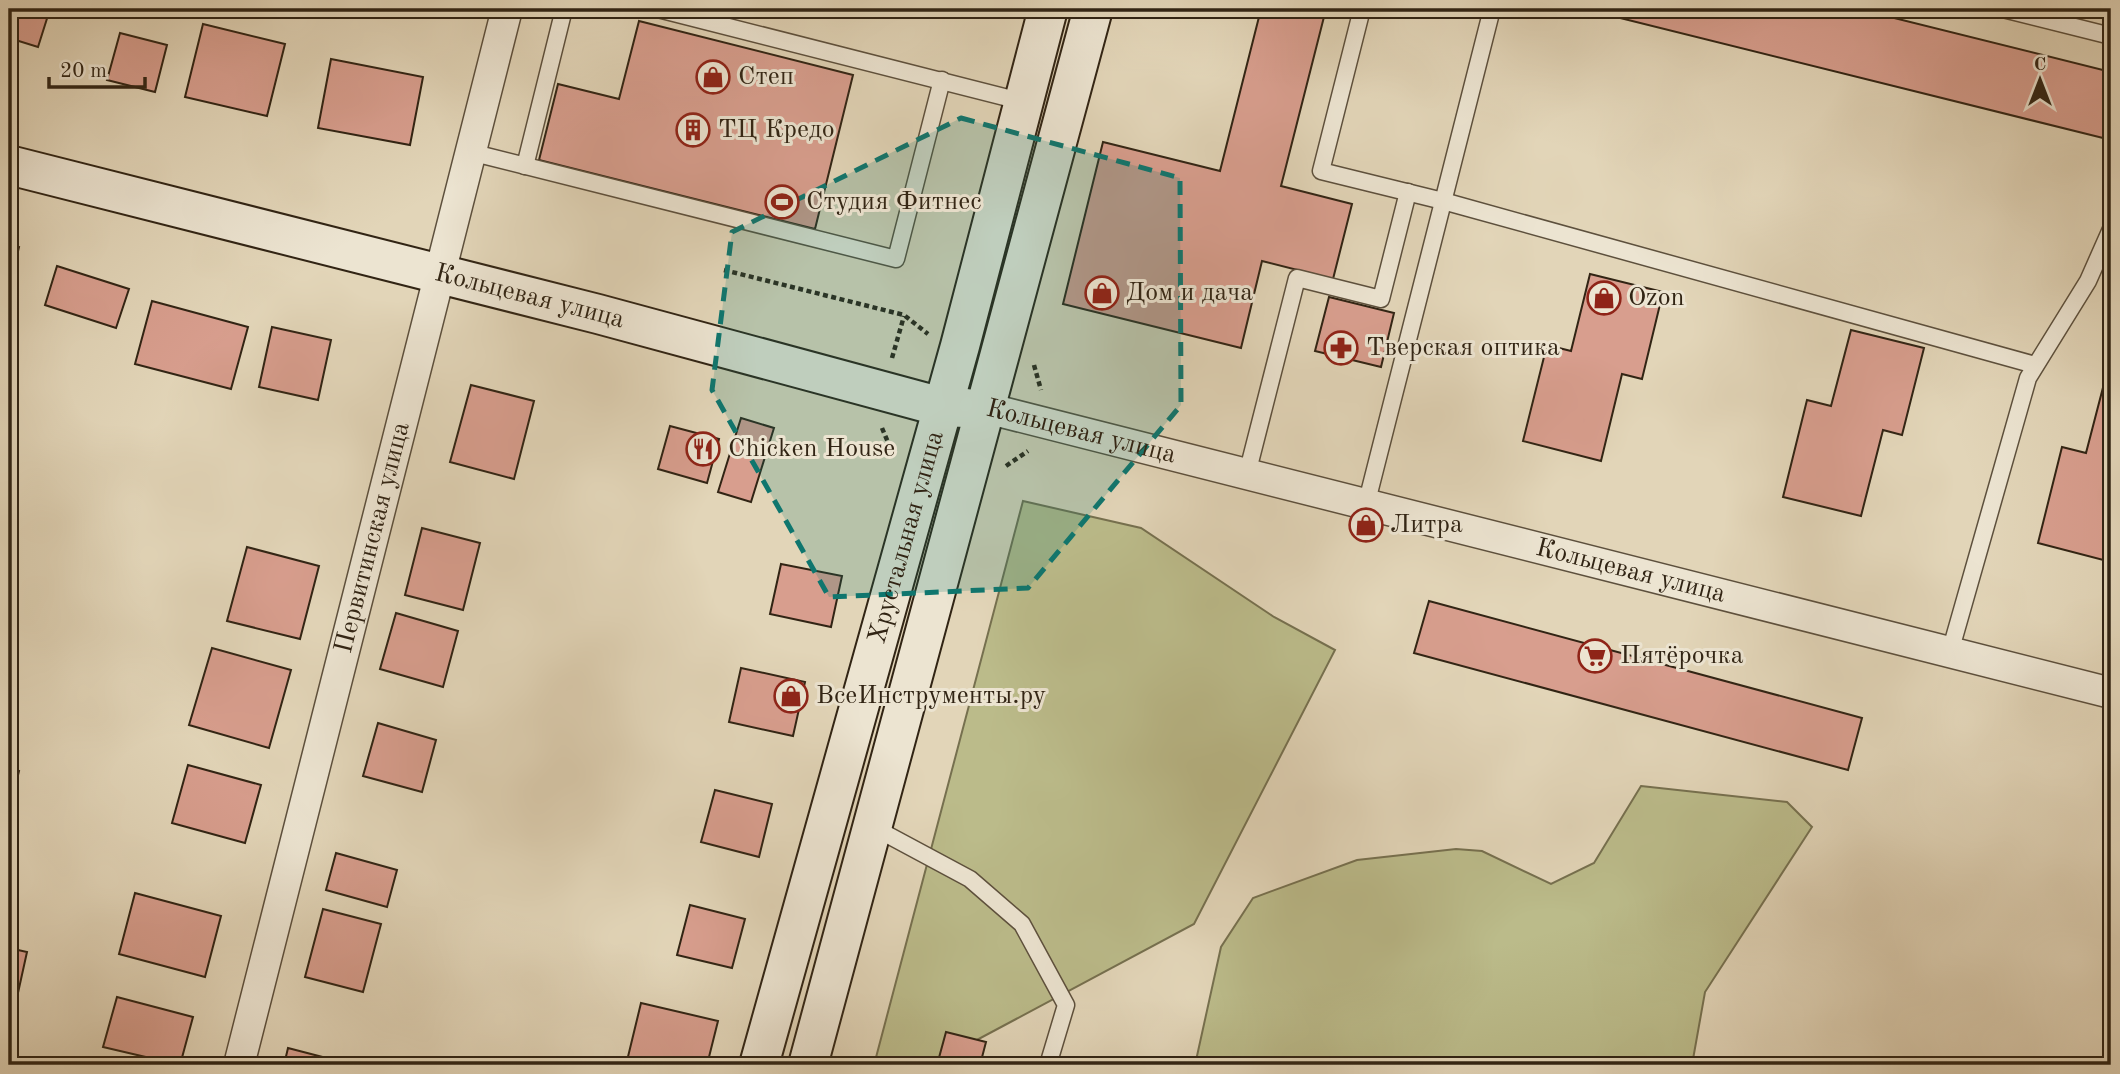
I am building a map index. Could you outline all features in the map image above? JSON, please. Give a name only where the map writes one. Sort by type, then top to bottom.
[{"type":"main road","name":"Хрустальная улица","points":[[759,1065],[942,407],[1048,9]]},
{"type":"main road","name":"Хрустальная улица","points":[[808,1065],[1093,9]]},
{"type":"main road","name":"Кольцевая улица","points":[[9,165],[942,407],[986,408]]},
{"type":"street","name":"Первитинская улица","points":[[239,1065],[507,9]]},
{"type":"street","name":"Кольцевая улица","points":[[986,408],[2111,693]]},
{"type":"lane","points":[[525,166],[564,9]]},
{"type":"lane","points":[[658,9],[1024,102]]},
{"type":"lane","points":[[1362,9],[1321,171],[1443,201],[2035,365]]},
{"type":"lane","points":[[1366,505],[1492,9]]},
{"type":"lane","points":[[2003,9],[2111,36]]},
{"type":"lane","points":[[470,152],[897,259],[942,80]]},
{"type":"lane","points":[[1247,474],[1297,278],[1381,299],[1408,192]]},
{"type":"lane","points":[[1950,652],[2028,378],[2088,281],[2111,229]]},
{"type":"lane","points":[[873,827],[970,879],[1022,924],[1066,1005],[1048,1065]]},
{"type":"path","points":[[724,270],[904,315],[936,340]]},
{"type":"path","points":[[891,362],[904,315]]},
{"type":"path","points":[[1034,364],[1042,396]]},
{"type":"highlighted area","points":[[961,118],[1180,178],[1181,405],[1028,588],[829,597],[712,390],[732,232]]},
{"type":"green space","points":[[1023,501],[1141,528],[1274,617],[1335,650],[1194,924],[930,1065],[874,1065]]},
{"type":"green space","points":[[1641,786],[1787,802],[1812,827],[1705,992],[1692,1065],[1195,1065],[1221,947],[1253,898],[1357,860],[1456,849],[1482,851],[1551,884],[1594,863]]},
{"type":"building","points":[[9,9],[50,9],[38,47],[9,38]]},
{"type":"building","points":[[1261,9],[1326,9],[1281,186],[1352,204],[1333,279],[1262,261],[1241,348],[1063,304],[1103,142],[1220,171]]},
{"type":"building","points":[[1584,9],[1858,9],[2111,72],[2111,140]]},
{"type":"building","name":"ТЦ Кредо","points":[[639,21],[853,75],[815,229],[539,160],[558,84],[619,99]]},
{"type":"building","points":[[203,24],[285,44],[267,116],[185,97]]},
{"type":"building","points":[[120,33],[167,45],[155,92],[107,80]]},
{"type":"building","points":[[331,59],[423,77],[410,145],[318,128]]},
{"type":"building","points":[[9,245],[19,247],[9,289]]},
{"type":"building","points":[[57,266],[129,289],[116,328],[45,305]]},
{"type":"building","points":[[1590,274],[1663,292],[1642,379],[1622,374],[1601,461],[1523,441],[1547,345],[1571,351]]},
{"type":"building","points":[[1329,297],[1394,313],[1381,367],[1315,351]]},
{"type":"building","points":[[152,301],[248,327],[231,389],[135,364]]},
{"type":"building","points":[[272,327],[331,340],[318,400],[259,387]]},
{"type":"building","points":[[1851,330],[1924,348],[1902,435],[1883,430],[1861,516],[1783,497],[1807,400],[1831,406]]},
{"type":"building","points":[[2106,376],[2111,377],[2111,562],[2038,543],[2062,447],[2086,453]]},
{"type":"building","points":[[471,385],[534,401],[514,479],[450,462]]},
{"type":"building","points":[[741,418],[774,428],[751,502],[718,492]]},
{"type":"building","points":[[670,426],[719,439],[707,483],[658,469]]},
{"type":"building","points":[[422,528],[480,543],[463,610],[405,595]]},
{"type":"building","points":[[247,547],[319,566],[300,639],[227,621]]},
{"type":"building","points":[[781,564],[842,576],[831,627],[770,614]]},
{"type":"building","points":[[1429,601],[1862,718],[1848,770],[1414,653]]},
{"type":"building","points":[[396,613],[458,631],[443,687],[380,669]]},
{"type":"building","points":[[212,648],[291,670],[269,748],[189,725]]},
{"type":"building","points":[[741,668],[805,682],[793,736],[729,722]]},
{"type":"building","points":[[378,723],[436,740],[422,792],[363,776]]},
{"type":"building","points":[[188,765],[261,785],[245,843],[172,823]]},
{"type":"building","points":[[9,768],[19,771],[9,813]]},
{"type":"building","points":[[715,790],[772,804],[759,857],[701,842]]},
{"type":"building","points":[[336,853],[397,870],[387,907],[326,890]]},
{"type":"building","points":[[135,893],[221,916],[205,977],[119,954]]},
{"type":"building","points":[[690,905],[745,919],[732,968],[677,955]]},
{"type":"building","points":[[323,909],[381,924],[363,992],[305,977]]},
{"type":"building","points":[[9,948],[27,952],[16,1002],[9,1000]]},
{"type":"building","points":[[117,997],[193,1017],[180,1065],[103,1047]]},
{"type":"building","points":[[641,1003],[718,1021],[707,1065],[626,1065]]},
{"type":"building","points":[[946,1032],[986,1042],[980,1065],[937,1065]]},
{"type":"building","points":[[288,1048],[338,1061],[337,1065],[284,1065]]},
{"type":"place","name":"Степ","points":[[713,77]]},
{"type":"place","name":"ТЦ Кредо","points":[[693,130]]},
{"type":"place","name":"Студия Фитнес","points":[[782,202]]},
{"type":"place","name":"Дом и дача","points":[[1102,293]]},
{"type":"place","name":"Ozon","points":[[1604,298]]},
{"type":"place","name":"Тверская оптика","points":[[1341,348]]},
{"type":"place","name":"Chicken House","points":[[703,449]]},
{"type":"place","name":"Литра","points":[[1366,525]]},
{"type":"place","name":"Пятёрочка","points":[[1595,656]]},
{"type":"place","name":"ВсеИнструменты.ру","points":[[791,696]]}]
